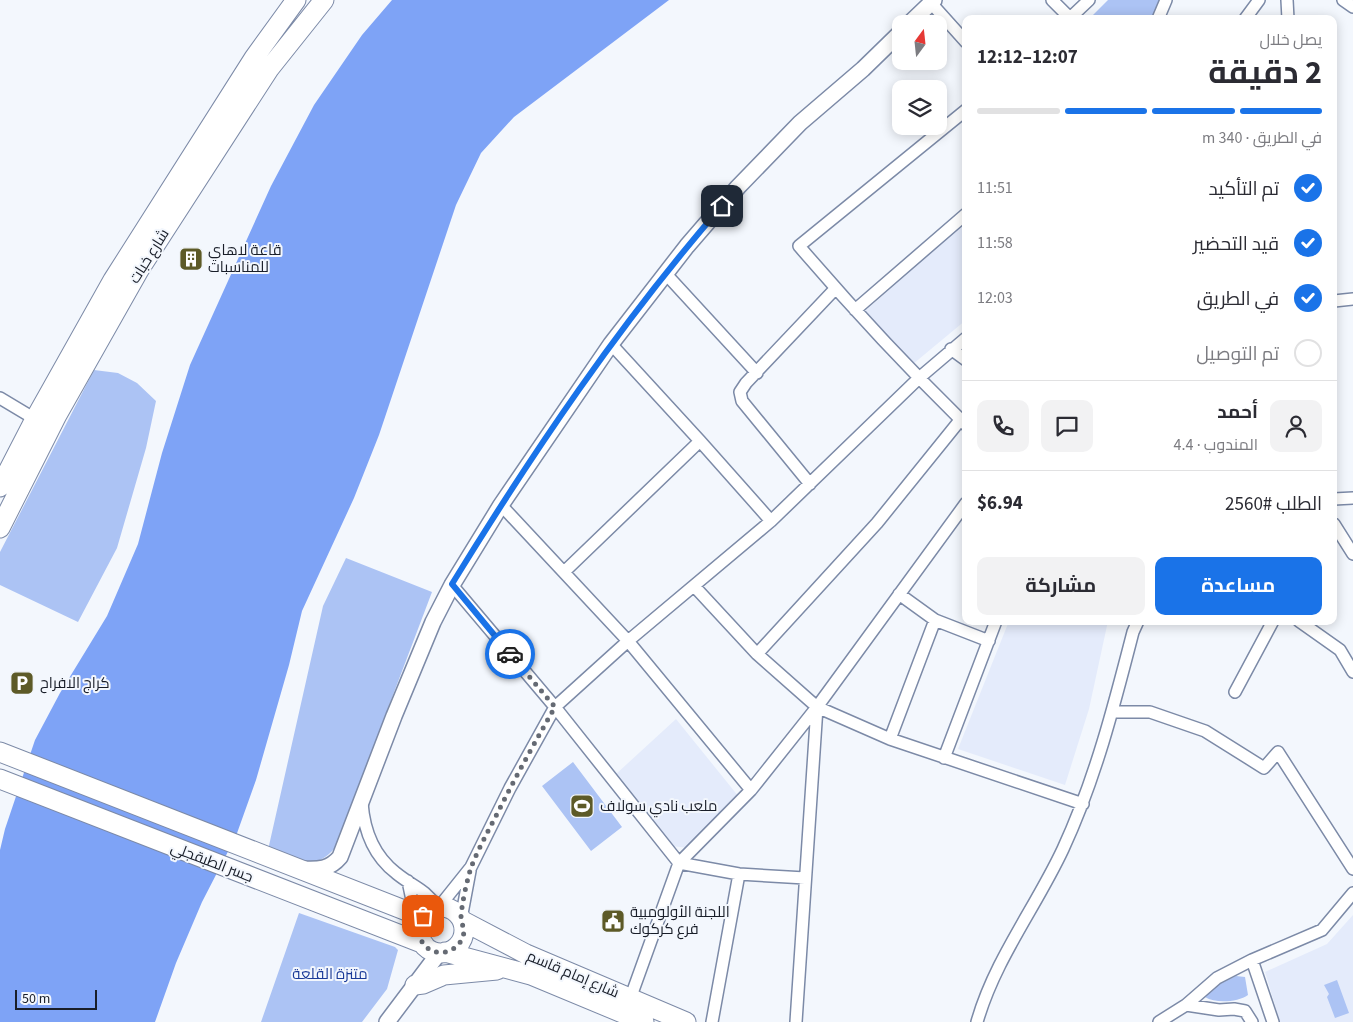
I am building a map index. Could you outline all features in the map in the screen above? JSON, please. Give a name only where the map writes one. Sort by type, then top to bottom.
[{"type":"main road","points":[[272,32],[279,0]]},
{"type":"main road","name":"شارع خبات","points":[[0,487],[35,419],[113,280],[272,32],[296,0]]},
{"type":"main road","name":"شارع خبات","points":[[0,528],[57,415],[139,270],[269,69],[324,0]]},
{"type":"main road","name":"جسر الطبقجلي","points":[[4,753],[299,869],[430,912]]},
{"type":"main road","name":"جسر الطبقجلي","points":[[0,779],[436,950]]},
{"type":"main road","points":[[452,909],[462,920],[464,935],[457,946],[436,950],[419,934],[419,922],[430,912],[452,909]]},
{"type":"main road","name":"شارع إمام قاسم","points":[[462,920],[526,954],[686,1022]]},
{"type":"main road","name":"شارع إمام قاسم","points":[[436,950],[531,975],[644,1022]]},
{"type":"main road","points":[[415,985],[423,984],[444,975],[509,968]]},
{"type":"street","points":[[1052,0],[1068,15]]},
{"type":"street","points":[[1074,15],[1090,0]]},
{"type":"street","points":[[1160,15],[1166,0]]},
{"type":"street","points":[[1249,15],[1259,0]]},
{"type":"street","points":[[1286,0],[1288,15]]},
{"type":"street","points":[[1343,0],[1353,7]]},
{"type":"street","points":[[919,15],[933,2],[962,37]]},
{"type":"street","points":[[299,869],[323,869],[335,863],[343,851],[394,716],[433,622],[452,584],[501,505],[611,344],[665,273],[738,187],[800,122],[863,69],[892,41]]},
{"type":"street","points":[[962,113],[799,246],[855,310],[962,421]]},
{"type":"street","points":[[855,310],[962,217]]},
{"type":"street","points":[[665,273],[757,373]]},
{"type":"street","points":[[810,484],[742,400],[740,392],[836,289]]},
{"type":"street","points":[[1337,301],[1353,299]]},
{"type":"street","points":[[430,912],[471,867],[510,788],[555,707],[628,641],[771,521],[919,378],[962,341]]},
{"type":"street","points":[[611,344],[771,521]]},
{"type":"street","points":[[951,349],[962,357]]},
{"type":"street","points":[[0,398],[35,419]]},
{"type":"street","points":[[757,654],[877,522],[962,423]]},
{"type":"street","points":[[564,572],[700,441]]},
{"type":"street","points":[[1337,499],[1353,498]]},
{"type":"street","points":[[501,505],[628,641],[751,790]]},
{"type":"street","points":[[630,999],[679,863],[751,790],[817,707],[962,508]]},
{"type":"street","points":[[1337,529],[1353,554]]},
{"type":"street","points":[[452,584],[555,707],[679,863],[739,874],[805,878]]},
{"type":"street","points":[[694,586],[757,654],[817,707],[890,739],[1083,804]]},
{"type":"street","points":[[899,594],[935,620],[989,641]]},
{"type":"street","points":[[890,739],[935,620]]},
{"type":"street","points":[[944,758],[995,625]]},
{"type":"street","points":[[977,1022],[990,986],[1007,951],[1059,858],[1083,804],[1112,712],[1136,625]]},
{"type":"street","points":[[1235,692],[1271,625]]},
{"type":"street","points":[[1304,625],[1340,650],[1353,672]]},
{"type":"street","points":[[796,1022],[817,707]]},
{"type":"street","points":[[1112,712],[1150,712],[1204,730],[1264,768],[1278,752],[1353,869]]},
{"type":"street","points":[[362,801],[366,828],[378,853],[386,864],[425,892],[430,912]]},
{"type":"street","points":[[462,920],[471,867]]},
{"type":"street","points":[[712,1022],[739,874]]},
{"type":"street","points":[[408,881],[412,900],[430,912]]},
{"type":"street","points":[[1162,1021],[1186,1005],[1217,978],[1252,960],[1322,930],[1353,893]]},
{"type":"street","points":[[387,1022],[415,985],[436,950]]},
{"type":"street","points":[[1252,960],[1273,1022]]},
{"type":"street","points":[[1186,1005],[1218,1010],[1234,1009],[1245,1011],[1252,1022]]},
{"type":"shaded area","points":[[962,226],[962,323],[913,364],[865,311]]},
{"type":"shaded area","points":[[1007,625],[1107,625],[1089,709],[1065,785],[958,749]]},
{"type":"shaded area","points":[[676,719],[739,797],[689,848],[671,846],[615,775]]},
{"type":"shaded area","points":[[1353,915],[1353,1022],[1280,1022],[1265,972],[1327,944]]},
{"type":"green space","points":[[1108,0],[1162,0],[1156,15],[1093,15]]},
{"type":"green space","points":[[94,370],[118,373],[137,383],[156,401],[146,448],[117,548],[78,622],[0,585],[0,552]]},
{"type":"green space","points":[[346,558],[432,592],[335,848],[318,861],[311,863],[295,861],[268,850],[323,606]]},
{"type":"green space","name":"ملعب نادي سولاف","points":[[573,762],[622,827],[591,851],[542,786]]},
{"type":"green space","name":"متنزة القلعة","points":[[299,913],[395,947],[398,950],[387,989],[362,1022],[261,1022]]},
{"type":"green space","points":[[1236,976],[1245,977],[1248,995],[1227,1001],[1215,1001],[1205,997],[1217,985]]},
{"type":"green space","points":[[1337,980],[1349,1013],[1335,1018],[1327,997],[1329,994],[1324,985]]},
{"type":"water","points":[[392,0],[669,0],[514,117],[481,153],[456,205],[379,435],[354,498],[302,611],[289,665],[256,780],[236,836],[202,902],[176,963],[155,1022],[0,1022],[0,850],[5,829],[35,740],[60,693],[107,616],[138,544],[162,453],[190,365],[271,186],[314,105],[362,35]]},
{"type":"way so far","points":[[423,916],[418,928],[420,939],[428,948],[440,953],[445,952],[452,950],[461,941],[464,935],[463,921],[461,919],[471,867],[510,788],[555,707],[510,654]]},
{"type":"place","name":"قاعة لاهاي للمناسبات","points":[[191,259]]},
{"type":"place","name":"كراج الافراح","points":[[22,683]]},
{"type":"place","name":"ملعب نادي سولاف","points":[[582,806]]},
{"type":"place","name":"اللجنة الأولومبية فرع كركوك","points":[[613,921]]},
{"type":"route","points":[[510,654],[452,584],[501,505],[611,344],[686,246],[722,206]]}]
